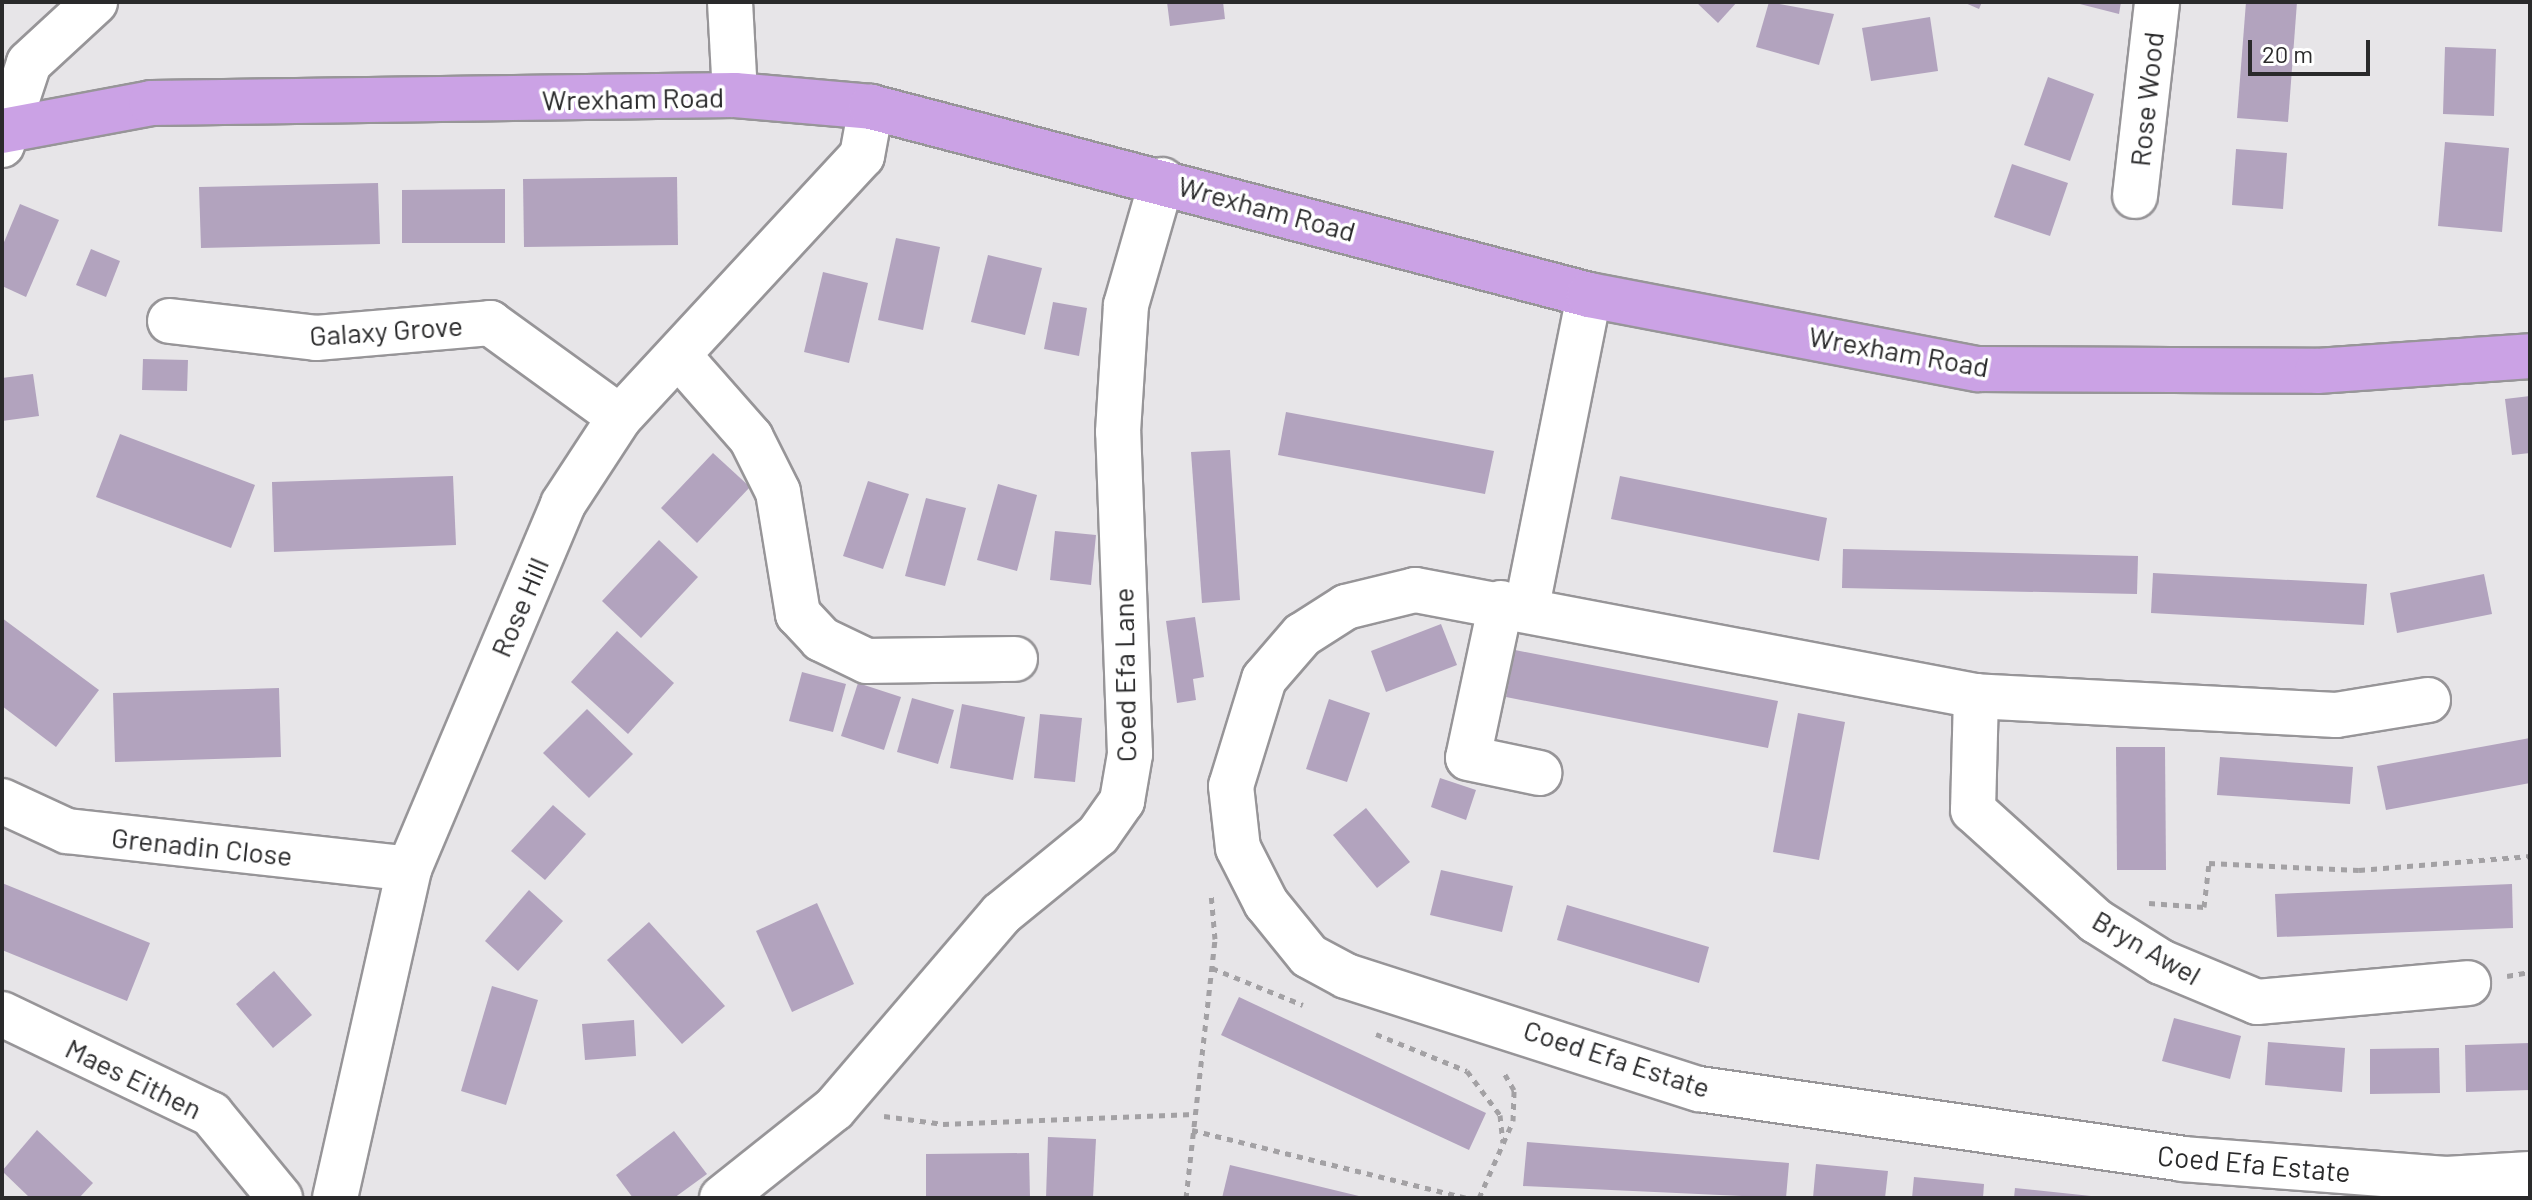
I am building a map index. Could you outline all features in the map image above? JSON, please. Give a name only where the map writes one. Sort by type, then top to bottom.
[{"type":"main road","name":"Wrexham Road","points":[[4,135],[151,103],[735,95],[871,107],[1162,180],[1589,295],[1978,369],[2317,371],[2530,356]]},
{"type":"street","points":[[4,135],[29,63],[95,2]]},
{"type":"street","points":[[730,2],[735,95]]},
{"type":"street","name":"Rose Wood","points":[[2135,196],[2157,2]]},
{"type":"street","name":"Rose Hill","points":[[335,1198],[409,869],[563,504],[620,417],[862,156],[871,107]]},
{"type":"street","name":"Coed Efa Lane","points":[[722,1198],[834,1109],[1001,914],[1098,835],[1122,801],[1130,754],[1118,432],[1126,305],[1162,180]]},
{"type":"street","points":[[1539,773],[1468,758],[1514,604],[1589,295]]},
{"type":"street","name":"Galaxy Grove","points":[[170,321],[316,338],[490,323],[620,417]]},
{"type":"street","points":[[679,356],[751,438],[778,492],[798,614],[821,639],[867,661],[1015,659]]},
{"type":"street","name":"Coed Efa Estate","points":[[2428,700],[2336,715],[1976,696],[1514,604],[1415,590],[1346,607],[1302,635],[1264,679],[1231,786],[1238,848],[1266,903],[1309,956],[1346,976],[1699,1089],[2182,1159],[2443,1189],[2530,1174]]},
{"type":"street","name":"Bryn Awel","points":[[1976,696],[1973,810],[2096,921],[2161,962],[2257,1002],[2468,983]]},
{"type":"street","name":"Grenadin Close","points":[[2,801],[67,831],[409,869]]},
{"type":"street","name":"Maes Eithen","points":[[2,1014],[211,1114],[280,1198]]},
{"type":"path","points":[[2144,903],[2204,907],[2209,863],[2359,870],[2530,856]]},
{"type":"path","points":[[1186,1198],[1212,968],[1210,877]]},
{"type":"path","points":[[1212,968],[1311,1008]]},
{"type":"path","points":[[1368,1031],[1467,1071],[1500,1115],[1503,1143]]},
{"type":"path","points":[[1479,1198],[1513,1121],[1514,1090],[1497,1060]]},
{"type":"path","points":[[834,1109],[943,1124],[1194,1114]]},
{"type":"path","points":[[1192,1130],[1467,1198]]},
{"type":"building","points":[[1167,2],[1223,2],[1225,19],[1170,26]]},
{"type":"building","points":[[1696,2],[1737,2],[1718,23]]},
{"type":"building","points":[[1769,2],[1834,14],[1819,65],[1756,47]]},
{"type":"building","points":[[1963,2],[1982,2],[1979,9]]},
{"type":"building","points":[[2072,2],[2121,2],[2119,14]]},
{"type":"building","points":[[2246,2],[2297,2],[2288,122],[2237,118]]},
{"type":"building","points":[[1930,17],[1938,71],[1871,81],[1862,28]]},
{"type":"building","points":[[2445,47],[2496,49],[2494,116],[2443,114]]},
{"type":"building","points":[[2048,77],[2094,94],[2070,161],[2024,145]]},
{"type":"building","points":[[2445,142],[2509,148],[2502,232],[2438,226]]},
{"type":"building","points":[[2236,149],[2287,153],[2283,209],[2232,205]]},
{"type":"building","points":[[2012,164],[2068,183],[2050,236],[1994,217]]},
{"type":"building","points":[[677,177],[678,245],[524,247],[523,179]]},
{"type":"building","points":[[378,183],[380,244],[201,248],[199,187]]},
{"type":"building","points":[[505,189],[505,243],[402,243],[402,190]]},
{"type":"building","points":[[20,204],[59,220],[26,297],[2,286],[2,247]]},
{"type":"building","points":[[896,238],[940,247],[923,330],[878,320]]},
{"type":"building","points":[[91,249],[120,261],[106,297],[76,285]]},
{"type":"building","points":[[988,255],[1042,268],[1025,335],[971,322]]},
{"type":"building","points":[[823,272],[868,283],[849,363],[804,352]]},
{"type":"building","points":[[1053,302],[1087,308],[1079,356],[1044,349]]},
{"type":"building","points":[[143,359],[188,360],[187,391],[142,390]]},
{"type":"building","points":[[33,374],[39,416],[2,421],[2,378]]},
{"type":"building","points":[[2530,396],[2530,453],[2512,455],[2505,399]]},
{"type":"building","points":[[1286,412],[1494,451],[1485,494],[1278,455]]},
{"type":"building","points":[[120,434],[255,485],[231,548],[96,497]]},
{"type":"building","points":[[1230,450],[1240,600],[1202,603],[1191,452]]},
{"type":"building","points":[[713,453],[750,487],[697,543],[661,508]]},
{"type":"building","points":[[453,476],[456,545],[274,552],[272,482]]},
{"type":"building","points":[[1620,476],[1827,518],[1819,561],[1611,519]]},
{"type":"building","points":[[868,481],[909,494],[883,569],[843,556]]},
{"type":"building","points":[[998,484],[1037,495],[1017,571],[977,560]]},
{"type":"building","points":[[926,498],[966,508],[945,586],[905,576]]},
{"type":"building","points":[[1055,531],[1096,535],[1091,585],[1050,580]]},
{"type":"building","points":[[659,540],[698,577],[641,638],[602,601]]},
{"type":"building","points":[[1843,549],[2138,556],[2137,594],[1842,588]]},
{"type":"building","points":[[2153,573],[2367,584],[2364,625],[2151,613]]},
{"type":"building","points":[[2484,574],[2492,614],[2397,633],[2390,593]]},
{"type":"building","points":[[1195,617],[1204,677],[1193,679],[1196,700],[1177,703],[1166,621]]},
{"type":"building","points":[[2,618],[99,690],[56,747],[2,706]]},
{"type":"building","points":[[1441,624],[1457,665],[1386,692],[1371,651]]},
{"type":"building","points":[[617,631],[674,683],[628,734],[571,682]]},
{"type":"building","points":[[1515,650],[1778,701],[1768,748],[1506,697]]},
{"type":"building","points":[[802,672],[846,684],[833,732],[789,721]]},
{"type":"building","points":[[858,683],[901,697],[884,750],[841,736]]},
{"type":"building","points":[[279,688],[281,757],[115,762],[113,693]]},
{"type":"building","points":[[912,698],[954,710],[938,764],[897,752]]},
{"type":"building","points":[[1329,699],[1370,713],[1347,782],[1306,769]]},
{"type":"building","points":[[962,704],[1025,717],[1013,780],[950,768]]},
{"type":"building","points":[[587,709],[633,754],[589,798],[543,753]]},
{"type":"building","points":[[1798,713],[1845,722],[1819,860],[1773,852]]},
{"type":"building","points":[[1040,714],[1082,718],[1075,782],[1034,778]]},
{"type":"building","points":[[2530,738],[2530,783],[2386,810],[2377,766]]},
{"type":"building","points":[[2116,747],[2165,747],[2166,870],[2117,870]]},
{"type":"building","points":[[2220,757],[2353,767],[2350,804],[2217,795]]},
{"type":"building","points":[[1440,778],[1476,790],[1466,820],[1431,807]]},
{"type":"building","points":[[553,805],[586,834],[545,880],[511,851]]},
{"type":"building","points":[[1366,808],[1410,862],[1377,888],[1333,835]]},
{"type":"building","points":[[1441,870],[1513,886],[1502,932],[1430,915]]},
{"type":"building","points":[[2,883],[150,943],[127,1001],[2,950]]},
{"type":"building","points":[[2512,884],[2513,928],[2277,937],[2275,894]]},
{"type":"building","points":[[529,890],[563,921],[518,971],[485,941]]},
{"type":"building","points":[[817,903],[854,984],[792,1012],[756,931]]},
{"type":"building","points":[[1567,905],[1709,947],[1699,983],[1557,940]]},
{"type":"building","points":[[649,922],[725,1006],[682,1044],[607,960]]},
{"type":"building","points":[[274,971],[312,1015],[273,1048],[236,1004]]},
{"type":"building","points":[[492,986],[538,1000],[506,1105],[461,1091]]},
{"type":"building","points":[[1239,997],[1486,1113],[1469,1150],[1221,1035]]},
{"type":"building","points":[[2174,1018],[2241,1036],[2230,1079],[2162,1061]]},
{"type":"building","points":[[634,1020],[636,1056],[585,1060],[582,1024]]},
{"type":"building","points":[[2268,1042],[2345,1048],[2342,1092],[2265,1085]]},
{"type":"building","points":[[2530,1043],[2530,1090],[2466,1092],[2465,1045]]},
{"type":"building","points":[[2439,1048],[2440,1093],[2370,1094],[2370,1049]]},
{"type":"building","points":[[37,1130],[93,1183],[79,1198],[30,1198],[2,1171]]},
{"type":"building","points":[[674,1131],[707,1174],[674,1198],[633,1198],[616,1175]]},
{"type":"building","points":[[1048,1137],[1096,1139],[1093,1198],[1046,1198]]},
{"type":"building","points":[[1527,1142],[1789,1163],[1786,1198],[1523,1186]]},
{"type":"building","points":[[1029,1153],[1030,1198],[926,1198],[926,1154]]},
{"type":"building","points":[[1816,1164],[1888,1171],[1885,1198],[1813,1198]]},
{"type":"building","points":[[1230,1165],[1363,1197],[1363,1198],[1222,1198]]},
{"type":"building","points":[[1914,1177],[1984,1184],[1983,1198],[1912,1198]]},
{"type":"building","points":[[2015,1188],[2091,1196],[2091,1198],[2014,1198]]}]
